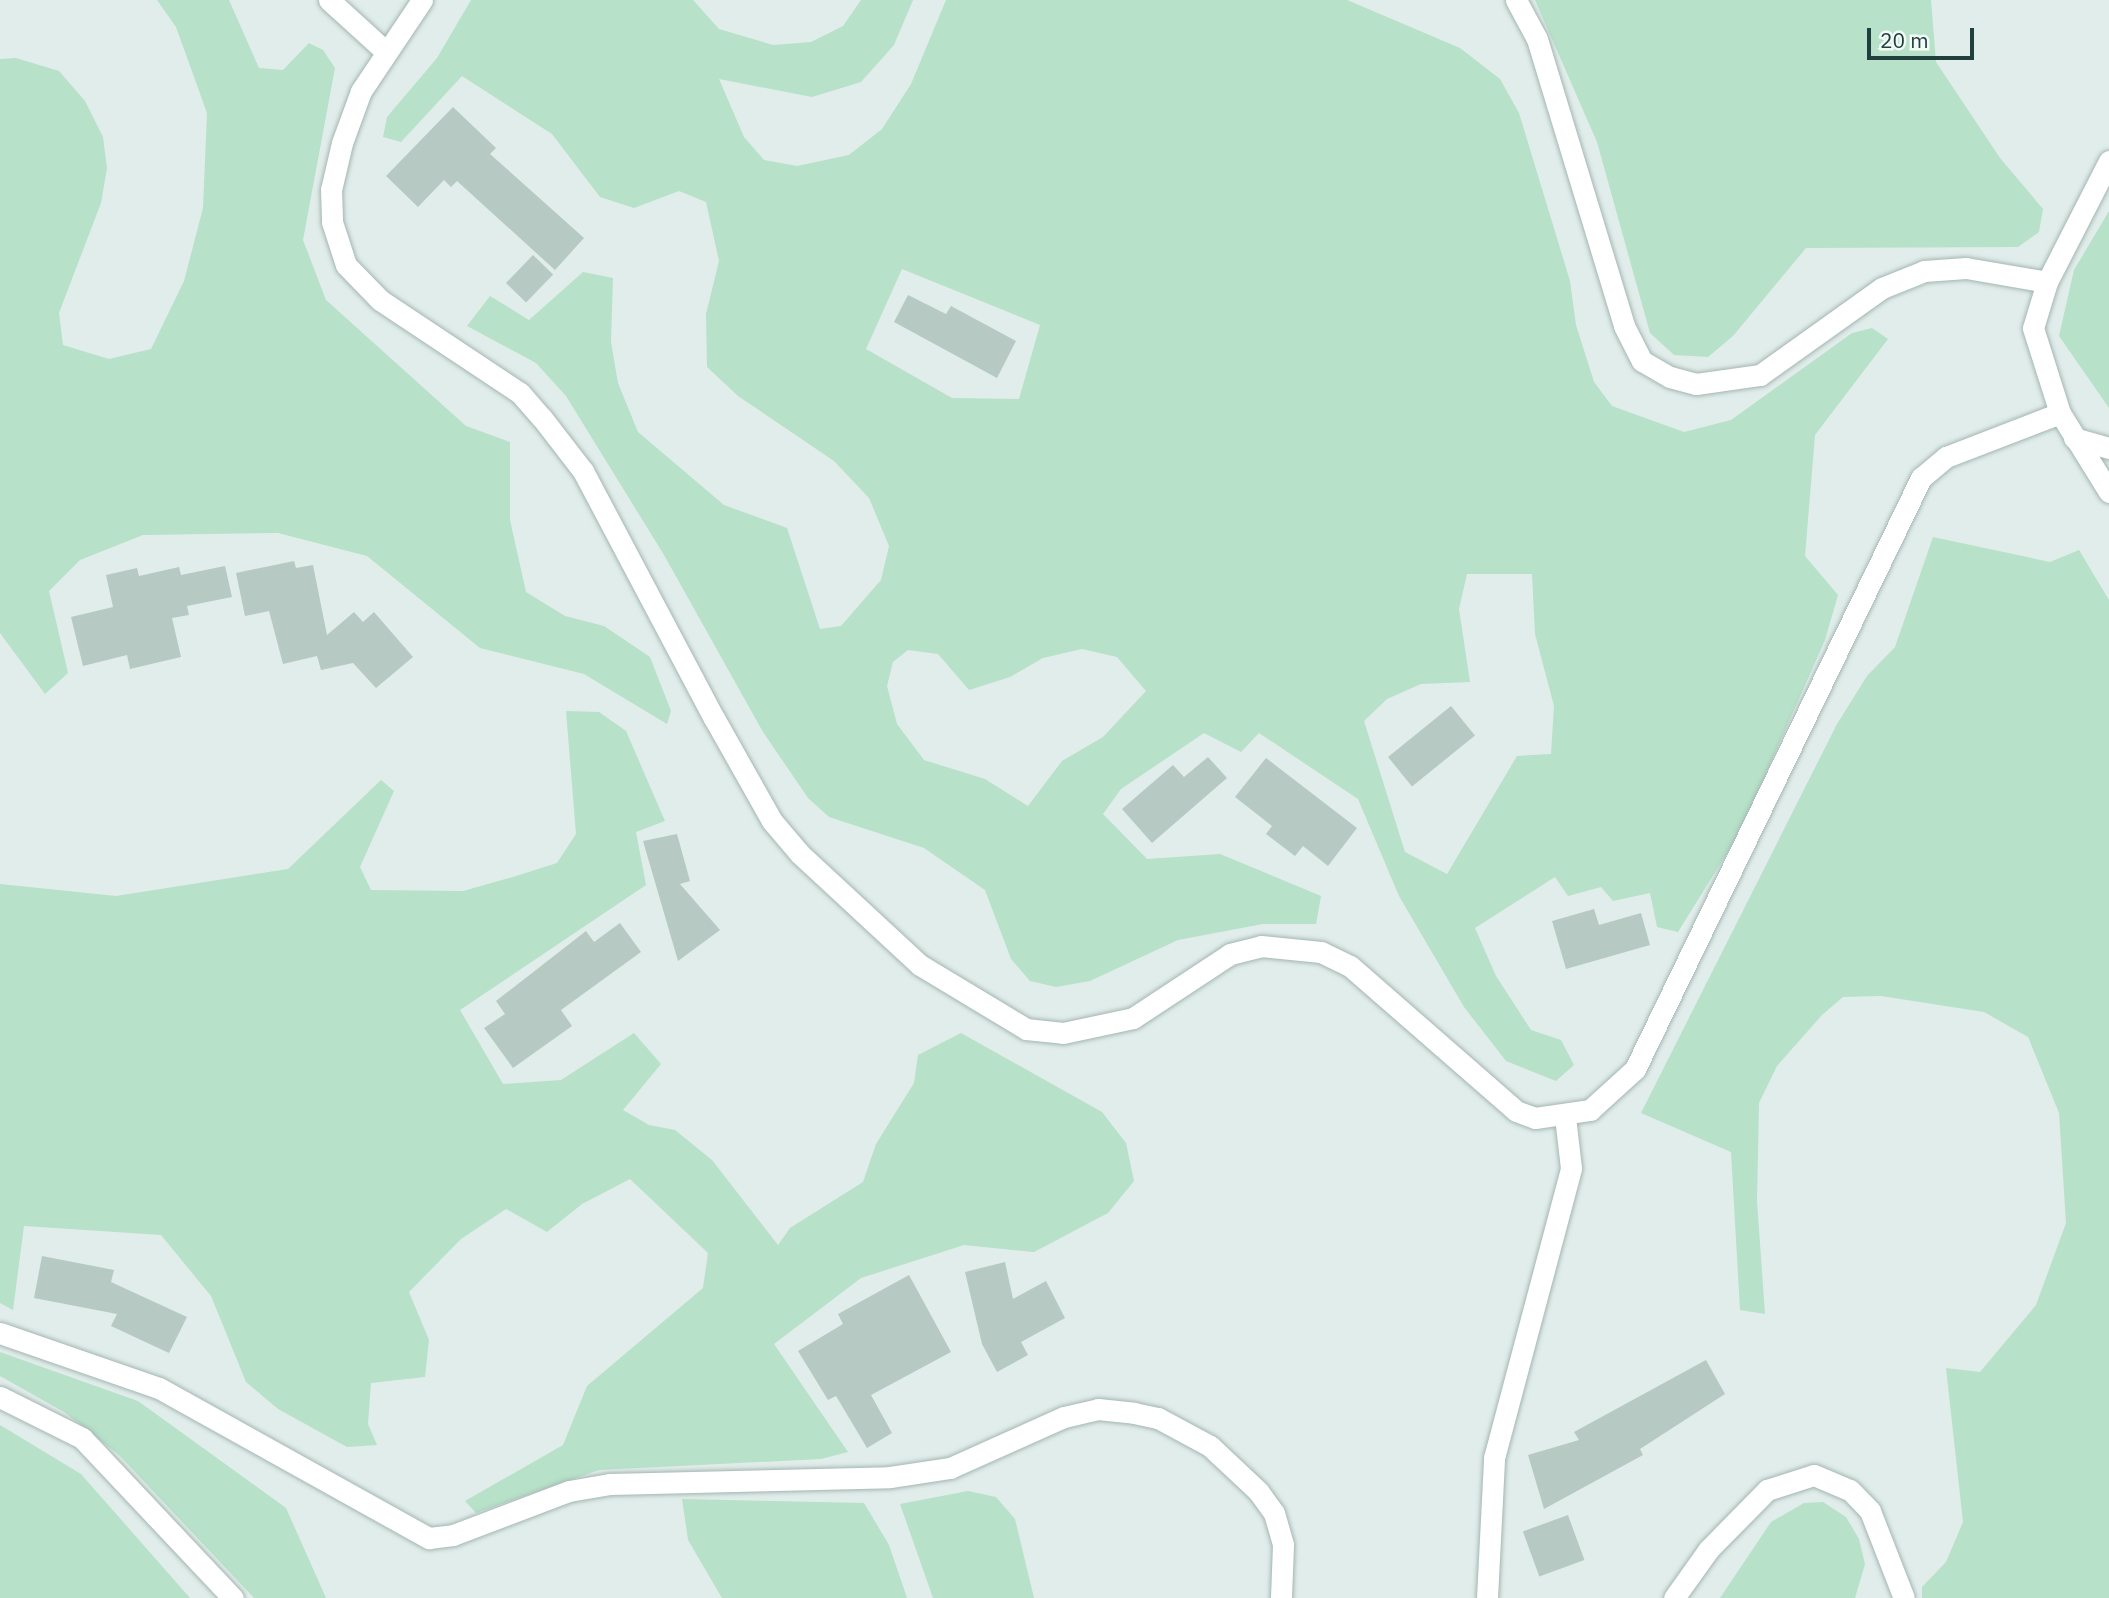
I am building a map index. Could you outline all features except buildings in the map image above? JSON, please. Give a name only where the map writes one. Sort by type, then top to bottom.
[{"type":"street","points":[[329,0],[384,50]]},
{"type":"street","points":[[422,0],[384,50],[361,91],[331,190],[332,222],[346,265],[380,300],[520,393],[583,471],[772,821],[825,879],[920,965],[1026,1029],[1063,1033],[1133,1018],[1230,954],[1261,946],[1321,952],[1350,966],[1516,1111],[1535,1118],[1565,1117],[1590,1110],[1635,1069],[1921,478],[1946,457],[2060,413]]},
{"type":"street","points":[[1516,0],[1536,39],[1623,326],[1642,361],[1670,377],[1696,384],[1760,375],[1882,288],[1924,271],[1966,268],[2047,282]]},
{"type":"street","points":[[2109,161],[2047,282],[2033,328],[2060,413],[2109,492]]},
{"type":"street","points":[[2074,438],[2109,448]]},
{"type":"street","points":[[1487,1598],[1494,1458],[1571,1168],[1565,1117]]},
{"type":"street","points":[[0,1333],[159,1388],[429,1538],[453,1535],[569,1491],[610,1484],[890,1477],[950,1468],[1064,1417],[1098,1409],[1158,1418],[1210,1446],[1258,1491],[1275,1513],[1283,1545],[1281,1598]]},
{"type":"street","points":[[0,1397],[82,1438],[233,1598]]},
{"type":"street","points":[[1674,1598],[1709,1549],[1767,1490],[1814,1475],[1850,1490],[1870,1511],[1904,1598]]},
{"type":"green space","points":[[157,0],[229,0],[259,68],[283,70],[309,43],[323,50],[335,68],[303,240],[326,300],[466,426],[510,442],[510,520],[526,592],[565,616],[604,626],[650,657],[671,711],[667,724],[584,674],[480,648],[367,556],[278,533],[143,535],[80,560],[49,591],[68,673],[45,694],[0,633],[0,59],[16,58],[59,71],[85,101],[103,137],[107,168],[101,203],[59,313],[63,345],[109,359],[151,349],[184,281],[203,208],[207,113],[176,27]]},
{"type":"green space","points":[[471,0],[693,0],[719,29],[773,45],[811,42],[843,26],[861,0],[913,0],[894,45],[861,82],[812,97],[719,79],[744,137],[764,160],[797,166],[849,155],[882,129],[911,84],[946,0],[1347,0],[1460,48],[1500,79],[1519,113],[1570,281],[1576,325],[1594,382],[1612,406],[1684,432],[1731,420],[1852,333],[1872,328],[1888,339],[1815,435],[1805,556],[1838,595],[1825,640],[1740,832],[1678,932],[1657,927],[1650,893],[1613,901],[1601,887],[1568,896],[1555,877],[1475,928],[1496,976],[1531,1030],[1561,1040],[1574,1065],[1556,1081],[1506,1061],[1464,1007],[1399,896],[1358,799],[1259,733],[1241,752],[1204,733],[1121,789],[1103,814],[1147,859],[1220,854],[1321,896],[1316,924],[1263,924],[1178,940],[1090,981],[1056,987],[1030,981],[1011,959],[985,890],[924,848],[829,817],[808,798],[763,732],[664,555],[566,396],[536,363],[467,326],[490,296],[529,320],[583,272],[613,278],[611,342],[618,383],[638,432],[724,505],[787,528],[820,629],[841,626],[881,580],[889,546],[869,498],[834,461],[738,396],[707,367],[706,314],[719,261],[706,202],[679,191],[634,208],[600,197],[552,134],[462,76],[401,142],[383,137],[387,117],[437,58]],"holes":[[[902,269],[1040,325],[1019,399],[952,398],[866,349]],[[1467,574],[1532,574],[1535,634],[1554,706],[1551,754],[1517,756],[1447,874],[1405,852],[1364,721],[1387,699],[1421,684],[1470,682],[1459,609]],[[1082,649],[1117,657],[1146,691],[1103,737],[1062,761],[1028,806],[985,779],[924,760],[897,724],[887,686],[893,662],[908,650],[938,654],[969,690],[1010,677],[1043,658]]]},
{"type":"green space","points":[[1535,0],[1931,0],[1936,62],[2000,158],[2043,209],[2039,232],[2018,247],[1806,248],[1733,336],[1708,357],[1674,355],[1650,333],[1597,142]]},
{"type":"green space","points":[[2109,211],[2109,408],[2059,336],[2074,270]]},
{"type":"green space","points":[[1933,537],[2050,562],[2079,550],[2109,600],[2109,1598],[1922,1598],[1922,1587],[1946,1562],[1963,1522],[1946,1368],[1980,1372],[2036,1305],[2066,1223],[2059,1113],[2028,1037],[1984,1012],[1881,996],[1843,997],[1822,1015],[1777,1066],[1759,1103],[1757,1201],[1765,1314],[1740,1310],[1731,1152],[1641,1113],[1837,724],[1867,676],[1895,647]]},
{"type":"green space","points":[[566,711],[599,712],[626,731],[665,821],[636,832],[646,885],[460,1010],[503,1084],[561,1080],[634,1033],[661,1064],[623,1110],[649,1125],[675,1130],[712,1160],[778,1245],[790,1228],[863,1182],[876,1144],[914,1083],[918,1055],[961,1033],[1102,1112],[1126,1143],[1134,1181],[1108,1213],[1034,1252],[964,1245],[861,1278],[774,1344],[848,1452],[821,1459],[599,1470],[476,1513],[465,1501],[563,1445],[587,1386],[703,1288],[708,1253],[630,1179],[582,1204],[547,1232],[506,1209],[461,1239],[409,1292],[429,1340],[425,1377],[371,1383],[368,1424],[377,1445],[347,1447],[278,1409],[246,1382],[211,1296],[161,1235],[24,1226],[13,1310],[0,1303],[0,884],[116,896],[288,869],[381,780],[394,791],[360,867],[371,890],[463,891],[513,877],[557,863],[576,834]]},
{"type":"green space","points":[[0,1352],[138,1401],[286,1508],[326,1598],[254,1598],[119,1455],[64,1412],[0,1376]]},
{"type":"green space","points":[[0,1425],[81,1474],[190,1598],[0,1598]]},
{"type":"green space","points":[[968,1491],[996,1497],[1015,1519],[1034,1598],[933,1598],[900,1504]]},
{"type":"green space","points":[[682,1499],[864,1503],[889,1545],[907,1598],[722,1598],[688,1540]]},
{"type":"green space","points":[[1823,1502],[1846,1517],[1859,1539],[1865,1564],[1855,1598],[1720,1598],[1771,1522],[1804,1503]]}]
